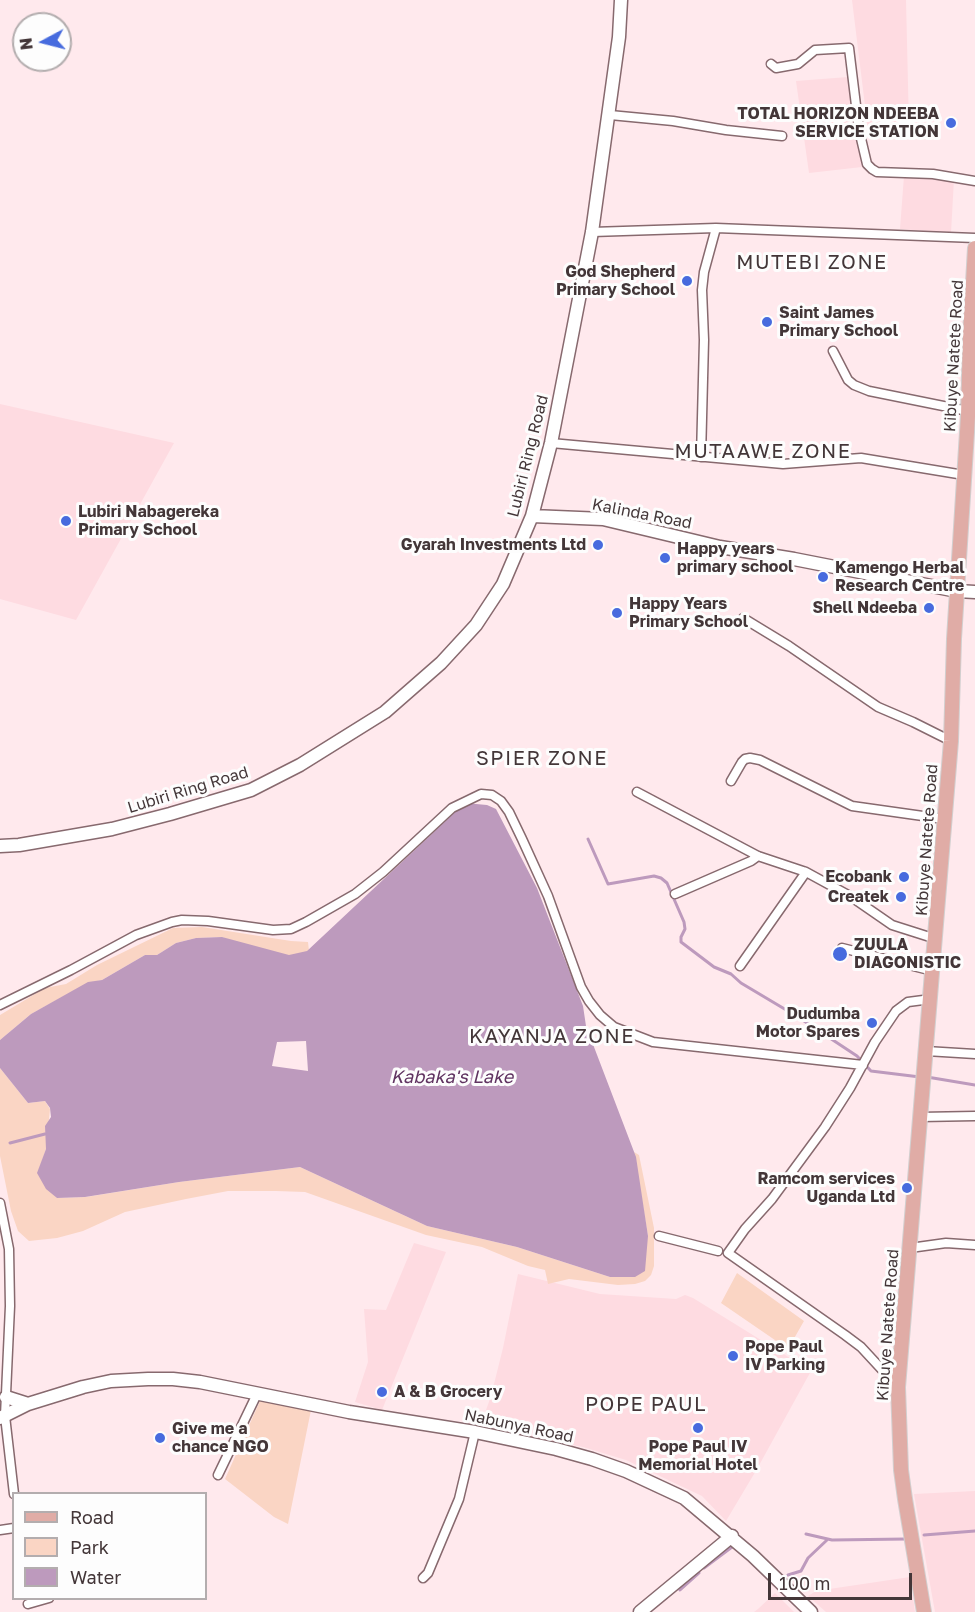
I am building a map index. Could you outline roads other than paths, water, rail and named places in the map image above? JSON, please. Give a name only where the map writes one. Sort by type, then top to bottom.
[{"type":"main road","name":"Lubiri Ring Road","points":[[0,846],[19,845],[112,829],[251,790],[300,765],[385,712],[441,663],[476,625],[503,584],[532,516],[551,443],[592,232],[610,115],[621,0]]},
{"type":"main road","name":"Kibuye Natete Road","points":[[924,1612],[904,1499],[898,1387],[951,741],[975,248]]},
{"type":"main road","name":"Kalinda Road","points":[[532,516],[603,519],[720,547],[957,591],[975,592]]},
{"type":"main road","name":"Nabunya Road","points":[[3,1417],[28,1404],[83,1387],[111,1382],[148,1379],[200,1382],[349,1412],[475,1432],[556,1449],[626,1471],[684,1498],[732,1536],[811,1612]]},
{"type":"main road","points":[[6,1397],[28,1404]]},
{"type":"main road","points":[[640,1612],[732,1536]]},
{"type":"street","points":[[771,64],[776,68],[798,64],[814,50],[849,48],[859,130],[867,164],[877,172],[933,174],[975,181]]},
{"type":"street","points":[[610,115],[782,136]]},
{"type":"street","points":[[701,457],[704,340],[702,290],[704,272],[716,228]]},
{"type":"street","points":[[592,232],[716,228],[975,238]]},
{"type":"street","points":[[833,351],[848,380],[854,385],[869,391],[968,411]]},
{"type":"street","points":[[551,443],[783,464],[861,458],[964,475]]},
{"type":"street","points":[[743,618],[789,646],[878,708],[951,741]]},
{"type":"street","points":[[731,781],[742,762],[750,758],[760,760],[852,806],[944,819]]},
{"type":"street","points":[[637,792],[758,856],[806,872],[850,896],[891,925],[936,939]]},
{"type":"street","points":[[0,1005],[136,935],[172,922],[208,921],[273,930],[299,926],[355,894],[383,872],[452,808],[481,794],[492,795],[501,801],[518,830],[548,896],[582,987],[589,1001],[606,1021],[628,1034],[653,1042],[863,1065]]},
{"type":"street","points":[[675,894],[758,856]]},
{"type":"street","points":[[740,966],[806,872]]},
{"type":"street","points":[[842,948],[933,971]]},
{"type":"street","points":[[898,1387],[861,1347],[728,1253],[803,1159],[839,1107],[875,1042],[896,1011],[908,1002],[931,999]]},
{"type":"street","points":[[926,1051],[975,1054]]},
{"type":"street","points":[[920,1117],[975,1116]]},
{"type":"street","points":[[0,1203],[9,1249],[10,1306],[3,1417],[14,1492]]},
{"type":"street","points":[[659,1236],[718,1251]]},
{"type":"street","points":[[910,1248],[946,1243],[975,1245]]},
{"type":"street","points":[[218,1475],[257,1394]]},
{"type":"street","points":[[423,1578],[428,1574],[459,1499],[475,1432]]},
{"type":"street","points":[[28,1605],[46,1600]]},
{"type":"water","name":"Kabaka's Lake","points":[[465,803],[487,805],[496,809],[537,888],[583,1006],[586,1026],[636,1157],[648,1236],[645,1271],[635,1277],[610,1277],[517,1247],[427,1226],[300,1167],[179,1182],[85,1197],[57,1198],[46,1189],[37,1173],[46,1149],[45,1126],[51,1117],[50,1108],[45,1101],[28,1103],[0,1068],[0,1040],[31,1014],[88,982],[102,980],[145,955],[157,955],[176,943],[196,938],[222,937],[289,955],[307,951]],"holes":[[[306,1041],[308,1071],[272,1066],[277,1042]]]},
{"type":"waterway","points":[[588,839],[608,884],[654,876],[667,883],[684,922],[685,929],[681,942],[714,967],[731,974],[741,983],[857,1056],[871,1071],[920,1077]]},
{"type":"waterway","points":[[927,1077],[975,1085]]},
{"type":"waterway","points":[[10,1143],[45,1134]]},
{"type":"waterway","points":[[924,1535],[975,1531]]},
{"type":"waterway","points":[[806,1534],[832,1540],[906,1539]]},
{"type":"waterway","points":[[788,1575],[801,1571],[808,1558],[827,1540]]},
{"type":"waterway","points":[[704,1568],[732,1547]]},
{"type":"waterway","points":[[680,1590],[699,1573]]},
{"type":"place","name":"TOTAL HORIZON NDEEBA SERVICE STATION","points":[[951,123]]},
{"type":"place","name":"God Shepherd Primary School","points":[[687,281]]},
{"type":"place","name":"Saint James Primary School","points":[[767,322]]},
{"type":"place","name":"Lubiri Nabagereka Primary School","points":[[66,521]]},
{"type":"place","name":"Gyarah Investments Ltd","points":[[598,545]]},
{"type":"place","name":"Happy years primary school","points":[[665,558]]},
{"type":"place","name":"Kamengo Herbal Research Centre","points":[[823,577]]},
{"type":"place","name":"Shell Ndeeba","points":[[929,608]]},
{"type":"place","name":"Happy Years Primary School","points":[[617,613]]},
{"type":"place","name":"Ecobank","points":[[904,877]]},
{"type":"place","name":"Createk","points":[[901,897]]},
{"type":"place","name":"ZUULA DIAGONISTIC","points":[[840,954]]},
{"type":"place","name":"Dudumba Motor Spares","points":[[872,1023]]},
{"type":"place","name":"Ramcom services Uganda Ltd","points":[[907,1188]]},
{"type":"place","name":"Pope Paul IV Parking","points":[[733,1356]]},
{"type":"place","name":"A & B Grocery","points":[[382,1392]]},
{"type":"place","name":"Pope Paul IV Memorial Hotel","points":[[698,1428]]},
{"type":"place","name":"Give me a chance NGO","points":[[160,1438]]},
{"type":"district","name":"MUTEBI ZONE","points":[[812,263]]},
{"type":"district","name":"MUTAAWE ZONE","points":[[763,452]]},
{"type":"district","name":"SPIER ZONE","points":[[542,759]]},
{"type":"district","name":"KAYANJA ZONE","points":[[552,1037]]},
{"type":"district","name":"POPE PAUL","points":[[646,1405]]}]
